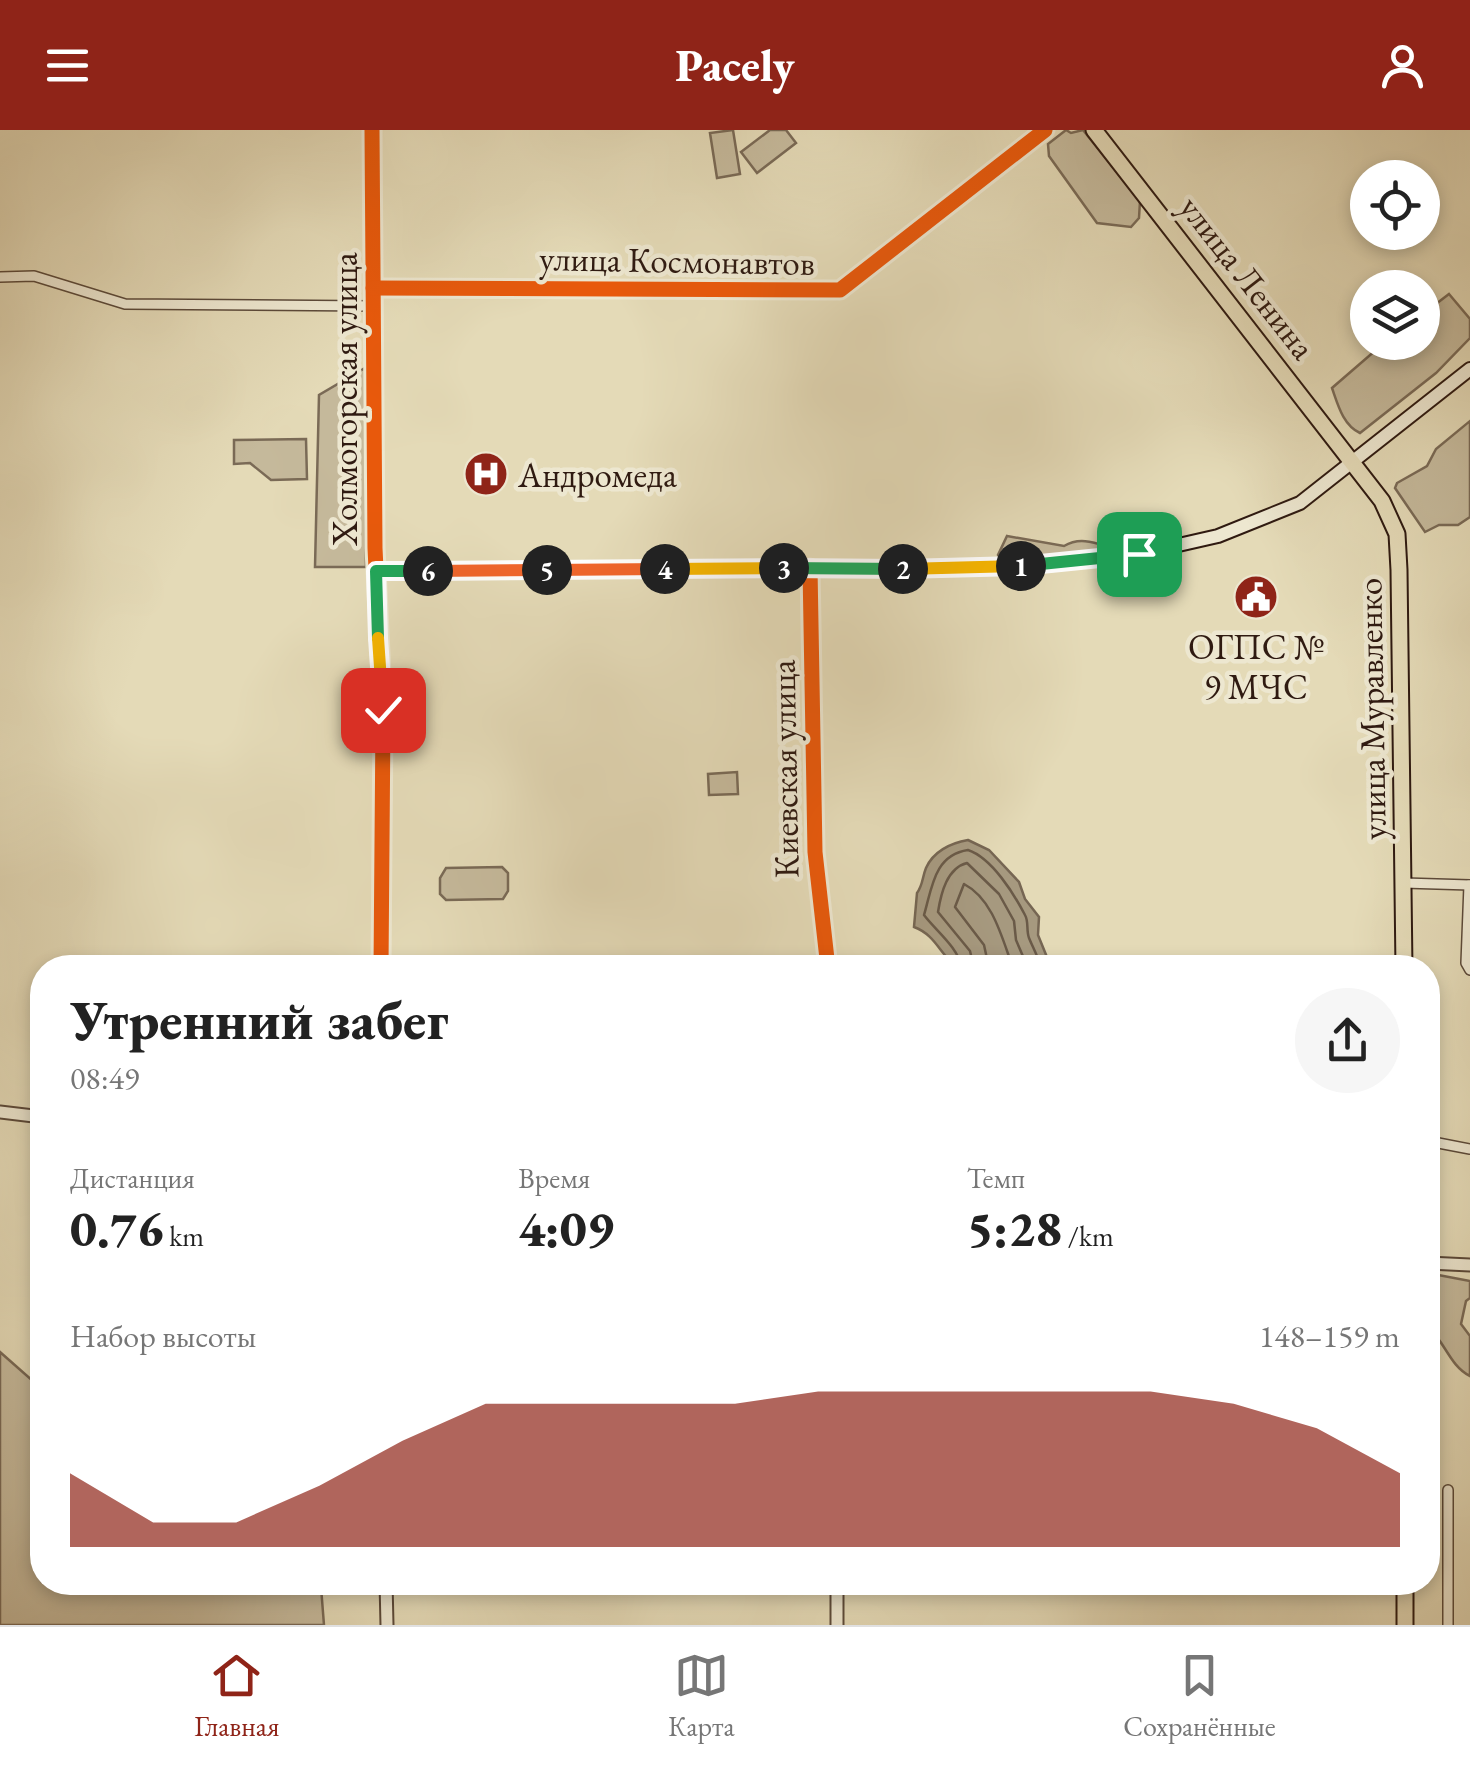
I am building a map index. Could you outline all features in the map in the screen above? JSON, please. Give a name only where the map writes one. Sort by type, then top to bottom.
[{"type":"main road","name":"улица Ленина","points":[[1094,130],[1355,462]]},
{"type":"main road","points":[[376,571],[1027,566],[1154,551],[1218,536],[1281,512],[1318,491],[1470,370]]},
{"type":"main road","name":"улица Муравленко","points":[[1355,462],[1389,512],[1399,545],[1404,955]]},
{"type":"main road","points":[[1405,1595],[1405,1625]]},
{"type":"street","name":"Холмогорская улица","points":[[372,130],[376,571],[383,710],[380,955]]},
{"type":"street","name":"улица Космонавтов","points":[[373,288],[836,292],[1045,130]]},
{"type":"street","points":[[0,277],[34,276],[125,304],[373,306]]},
{"type":"street","name":"Киевская улица","points":[[810,568],[814,852],[826,955]]},
{"type":"street","points":[[1404,883],[1469,885],[1466,963],[1470,970]]},
{"type":"street","points":[[0,1112],[30,1116]]},
{"type":"street","points":[[1440,1143],[1470,1148]]},
{"type":"street","points":[[1440,1264],[1470,1265]]},
{"type":"street","points":[[1448,1490],[1448,1625]]},
{"type":"street","points":[[386,1595],[387,1625]]},
{"type":"street","points":[[837,1595],[838,1625]]},
{"type":"shaded area","points":[[733,130],[740,174],[717,178],[710,133]]},
{"type":"shaded area","points":[[770,130],[786,130],[796,143],[757,173],[741,152]]},
{"type":"shaded area","points":[[1066,130],[1083,130],[1140,201],[1139,218],[1131,227],[1097,223],[1049,156],[1048,144]]},
{"type":"shaded area","points":[[1449,294],[1470,319],[1470,338],[1436,373],[1360,433],[1342,414],[1332,388],[1364,360],[1440,360],[1440,301]]},
{"type":"shaded area","points":[[365,368],[366,567],[315,567],[319,395]]},
{"type":"shaded area","points":[[1470,421],[1470,517],[1458,525],[1439,525],[1425,532],[1395,488],[1397,483],[1427,466],[1436,449]]},
{"type":"shaded area","points":[[306,439],[307,479],[271,480],[250,463],[234,464],[234,440]]},
{"type":"shaded area","points":[[1007,536],[1064,546],[1081,541],[1109,547],[1070,557],[1002,561],[998,555]]},
{"type":"shaded area","points":[[737,772],[738,794],[709,795],[708,774]]},
{"type":"shaded area","points":[[502,867],[508,873],[508,891],[503,899],[446,900],[440,894],[440,878],[446,868]]},
{"type":"shaded area","points":[[1440,1275],[1470,1281],[1470,1298],[1461,1324],[1470,1336],[1470,1376],[1458,1367],[1440,1341]]},
{"type":"shaded area","points":[[0,1352],[30,1378],[30,1595],[322,1595],[324,1625],[0,1625]]},
{"type":"water","points":[[968,840],[989,850],[1019,882],[1025,899],[1039,917],[1038,935],[1046,955],[944,955],[928,935],[914,927],[917,893],[929,862],[955,843]]},
{"type":"cycle path","points":[[372,130],[375,548],[383,717],[381,955]]},
{"type":"cycle path","points":[[373,288],[840,290],[1045,130]]},
{"type":"cycle path","points":[[810,568],[815,852],[827,955]]},
{"type":"place","name":"Андромеда","points":[[486,474]]},
{"type":"place","name":"ОГПС № 9 МЧС","points":[[1256,597]]},
{"type":"route","points":[[383,710],[376,571],[1010,567],[1139,554]]}]
